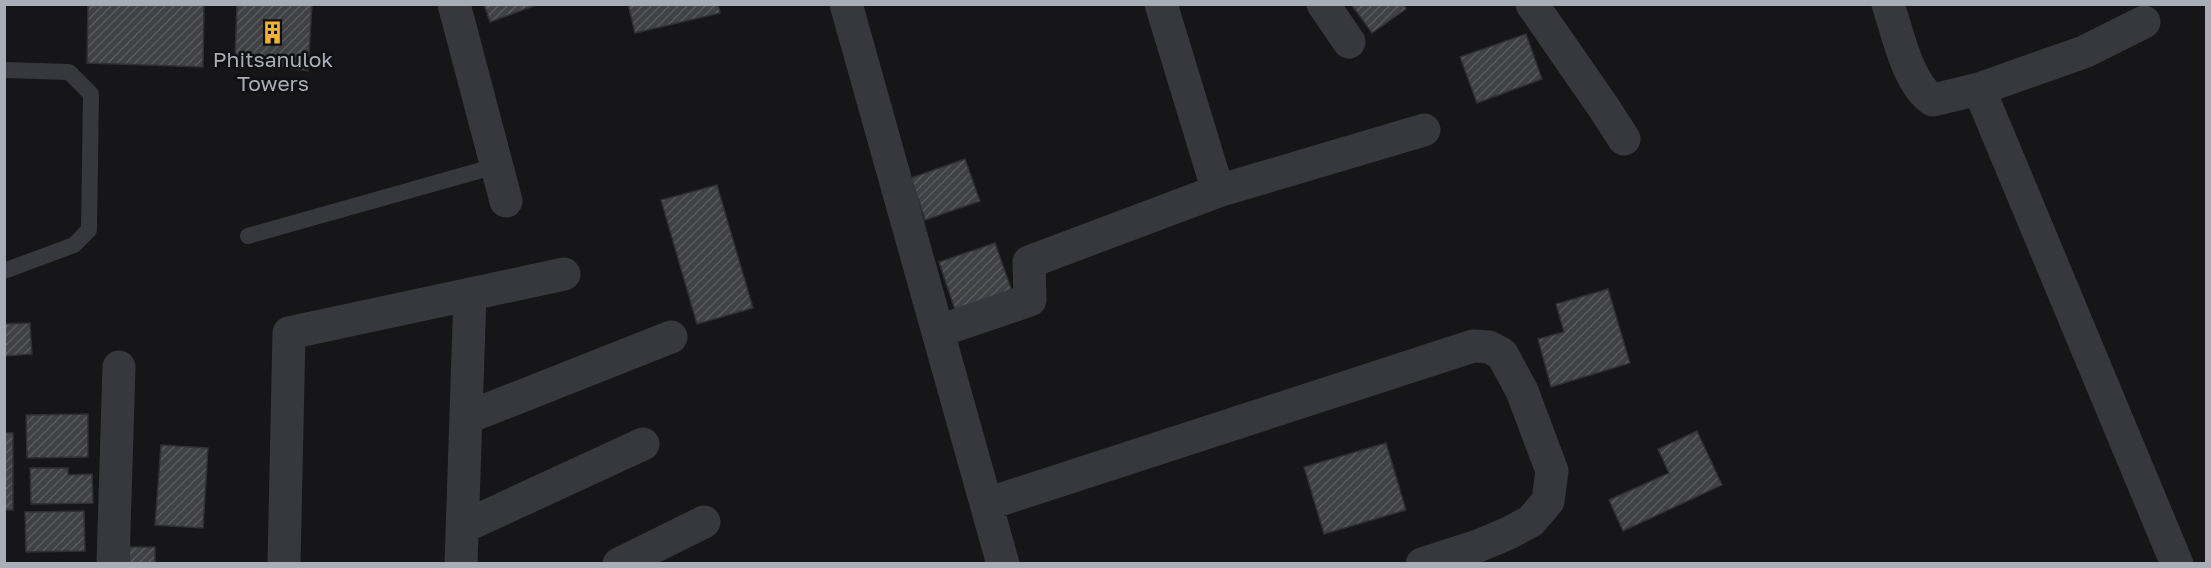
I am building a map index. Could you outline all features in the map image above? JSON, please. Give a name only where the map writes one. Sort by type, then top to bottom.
[{"type":"street","points":[[454,4],[506,201]]},
{"type":"street","points":[[846,4],[1003,564]]},
{"type":"street","points":[[1161,4],[1218,191]]},
{"type":"street","points":[[1323,4],[1349,42]]},
{"type":"street","points":[[1532,4],[1624,139]]},
{"type":"street","points":[[1888,4],[1910,69],[1924,95],[1933,100],[1979,89],[2084,52],[2144,22]]},
{"type":"street","points":[[1979,89],[2177,564]]},
{"type":"street","points":[[939,331],[1030,300],[1029,262],[1218,191],[1424,130]]},
{"type":"street","points":[[284,564],[289,333],[564,274]]},
{"type":"street","points":[[462,564],[470,294]]},
{"type":"street","points":[[466,418],[670,337]]},
{"type":"street","points":[[987,504],[1473,346],[1489,347],[1502,354],[1522,391],[1552,471],[1548,501],[1531,521],[1509,533],[1478,546],[1422,564]]},
{"type":"street","points":[[113,564],[119,367]]},
{"type":"street","points":[[463,527],[643,444]]},
{"type":"street","points":[[619,564],[704,522]]},
{"type":"lane","points":[[4,70],[69,72],[91,94],[89,230],[74,245],[4,271]]},
{"type":"lane","points":[[248,236],[496,166]]},
{"type":"building","points":[[88,4],[204,4],[203,67],[87,63]]},
{"type":"building","name":"Phitsanulok Towers","points":[[237,4],[312,4],[308,71],[235,59]]},
{"type":"building","points":[[484,4],[539,4],[490,22]]},
{"type":"building","points":[[628,4],[718,4],[720,13],[635,33]]},
{"type":"building","points":[[1351,4],[1404,4],[1406,9],[1372,33]]},
{"type":"building","points":[[1526,34],[1542,79],[1477,103],[1460,57]]},
{"type":"building","points":[[965,159],[980,201],[925,220],[911,178]]},
{"type":"building","points":[[717,185],[753,308],[697,324],[661,200]]},
{"type":"building","points":[[995,243],[1013,294],[956,313],[939,262]]},
{"type":"building","points":[[1608,289],[1630,363],[1551,387],[1538,339],[1564,332],[1556,304]]},
{"type":"building","points":[[30,323],[32,354],[4,356],[4,324]]},
{"type":"building","points":[[88,414],[88,457],[27,458],[26,415]]},
{"type":"building","points":[[1697,431],[1722,485],[1623,531],[1609,500],[1669,473],[1658,449]]},
{"type":"building","points":[[4,433],[13,433],[13,510],[4,510]]},
{"type":"building","points":[[1386,443],[1406,510],[1324,534],[1304,467]]},
{"type":"building","points":[[161,445],[208,448],[203,528],[155,525]]},
{"type":"building","points":[[30,468],[68,468],[68,475],[92,474],[93,503],[31,504]]},
{"type":"building","points":[[84,511],[85,551],[26,552],[25,512]]},
{"type":"building","points":[[129,547],[155,547],[155,564],[129,564]]},
{"type":"place","name":"Phitsanulok Towers","points":[[273,32]]}]
